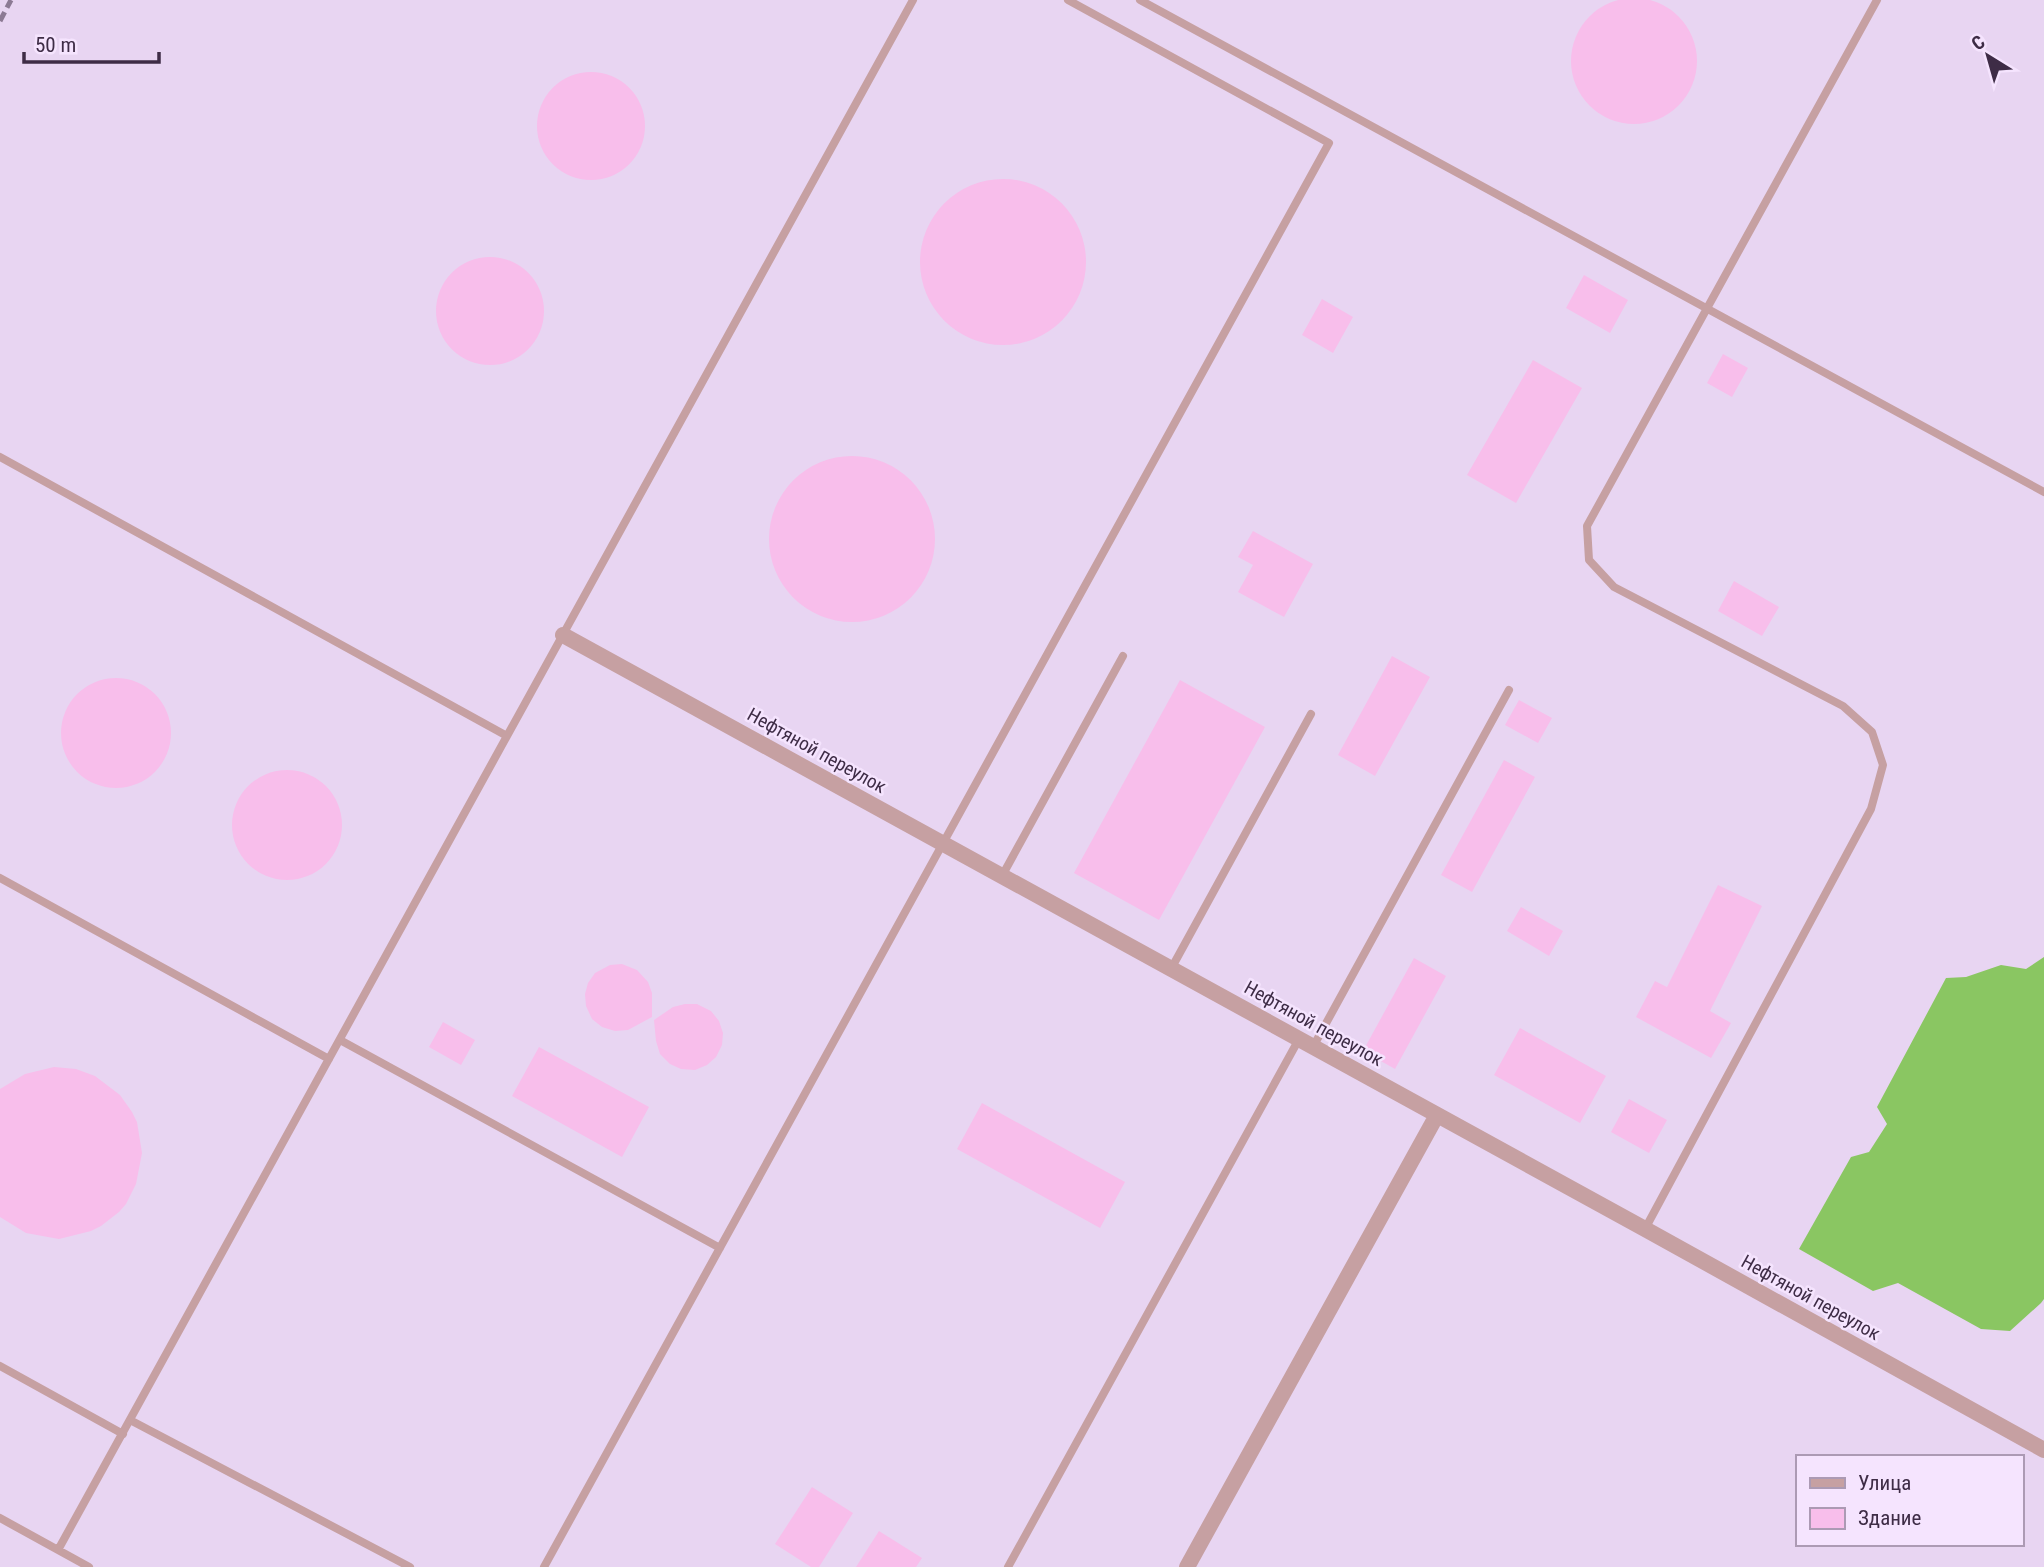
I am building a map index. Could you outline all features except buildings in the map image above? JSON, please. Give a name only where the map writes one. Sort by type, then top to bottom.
[{"type":"street","name":"Нефтяной переулок","points":[[563,635],[2044,1450]]},
{"type":"street","points":[[1187,1567],[1437,1115]]},
{"type":"lane","points":[[58,1550],[913,0]]},
{"type":"lane","points":[[544,1567],[1329,143],[1068,0]]},
{"type":"lane","points":[[1140,0],[2044,492]]},
{"type":"lane","points":[[1644,1228],[1871,809],[1883,765],[1872,732],[1843,706],[1614,587],[1589,560],[1587,526],[1877,0]]},
{"type":"lane","points":[[0,457],[507,736]]},
{"type":"lane","points":[[1002,876],[1123,656]]},
{"type":"lane","points":[[1008,1567],[1509,690]]},
{"type":"lane","points":[[1171,968],[1311,714]]},
{"type":"lane","points":[[0,878],[329,1059]]},
{"type":"lane","points":[[340,1040],[720,1248]]},
{"type":"lane","points":[[0,1366],[123,1434]]},
{"type":"lane","points":[[130,1420],[410,1567]]},
{"type":"lane","points":[[0,1518],[89,1567]]},
{"type":"shaded area","points":[[0,0],[2044,0],[2044,1567],[0,1567]]},
{"type":"green space","points":[[2044,957],[2044,1299],[2041,1303],[2010,1331],[1981,1329],[1898,1283],[1873,1291],[1799,1249],[1851,1157],[1869,1152],[1887,1124],[1877,1107],[1946,978],[1966,977],[2001,965],[2026,969]]},
{"type":"railway","points":[[0,21],[11,0]]}]
